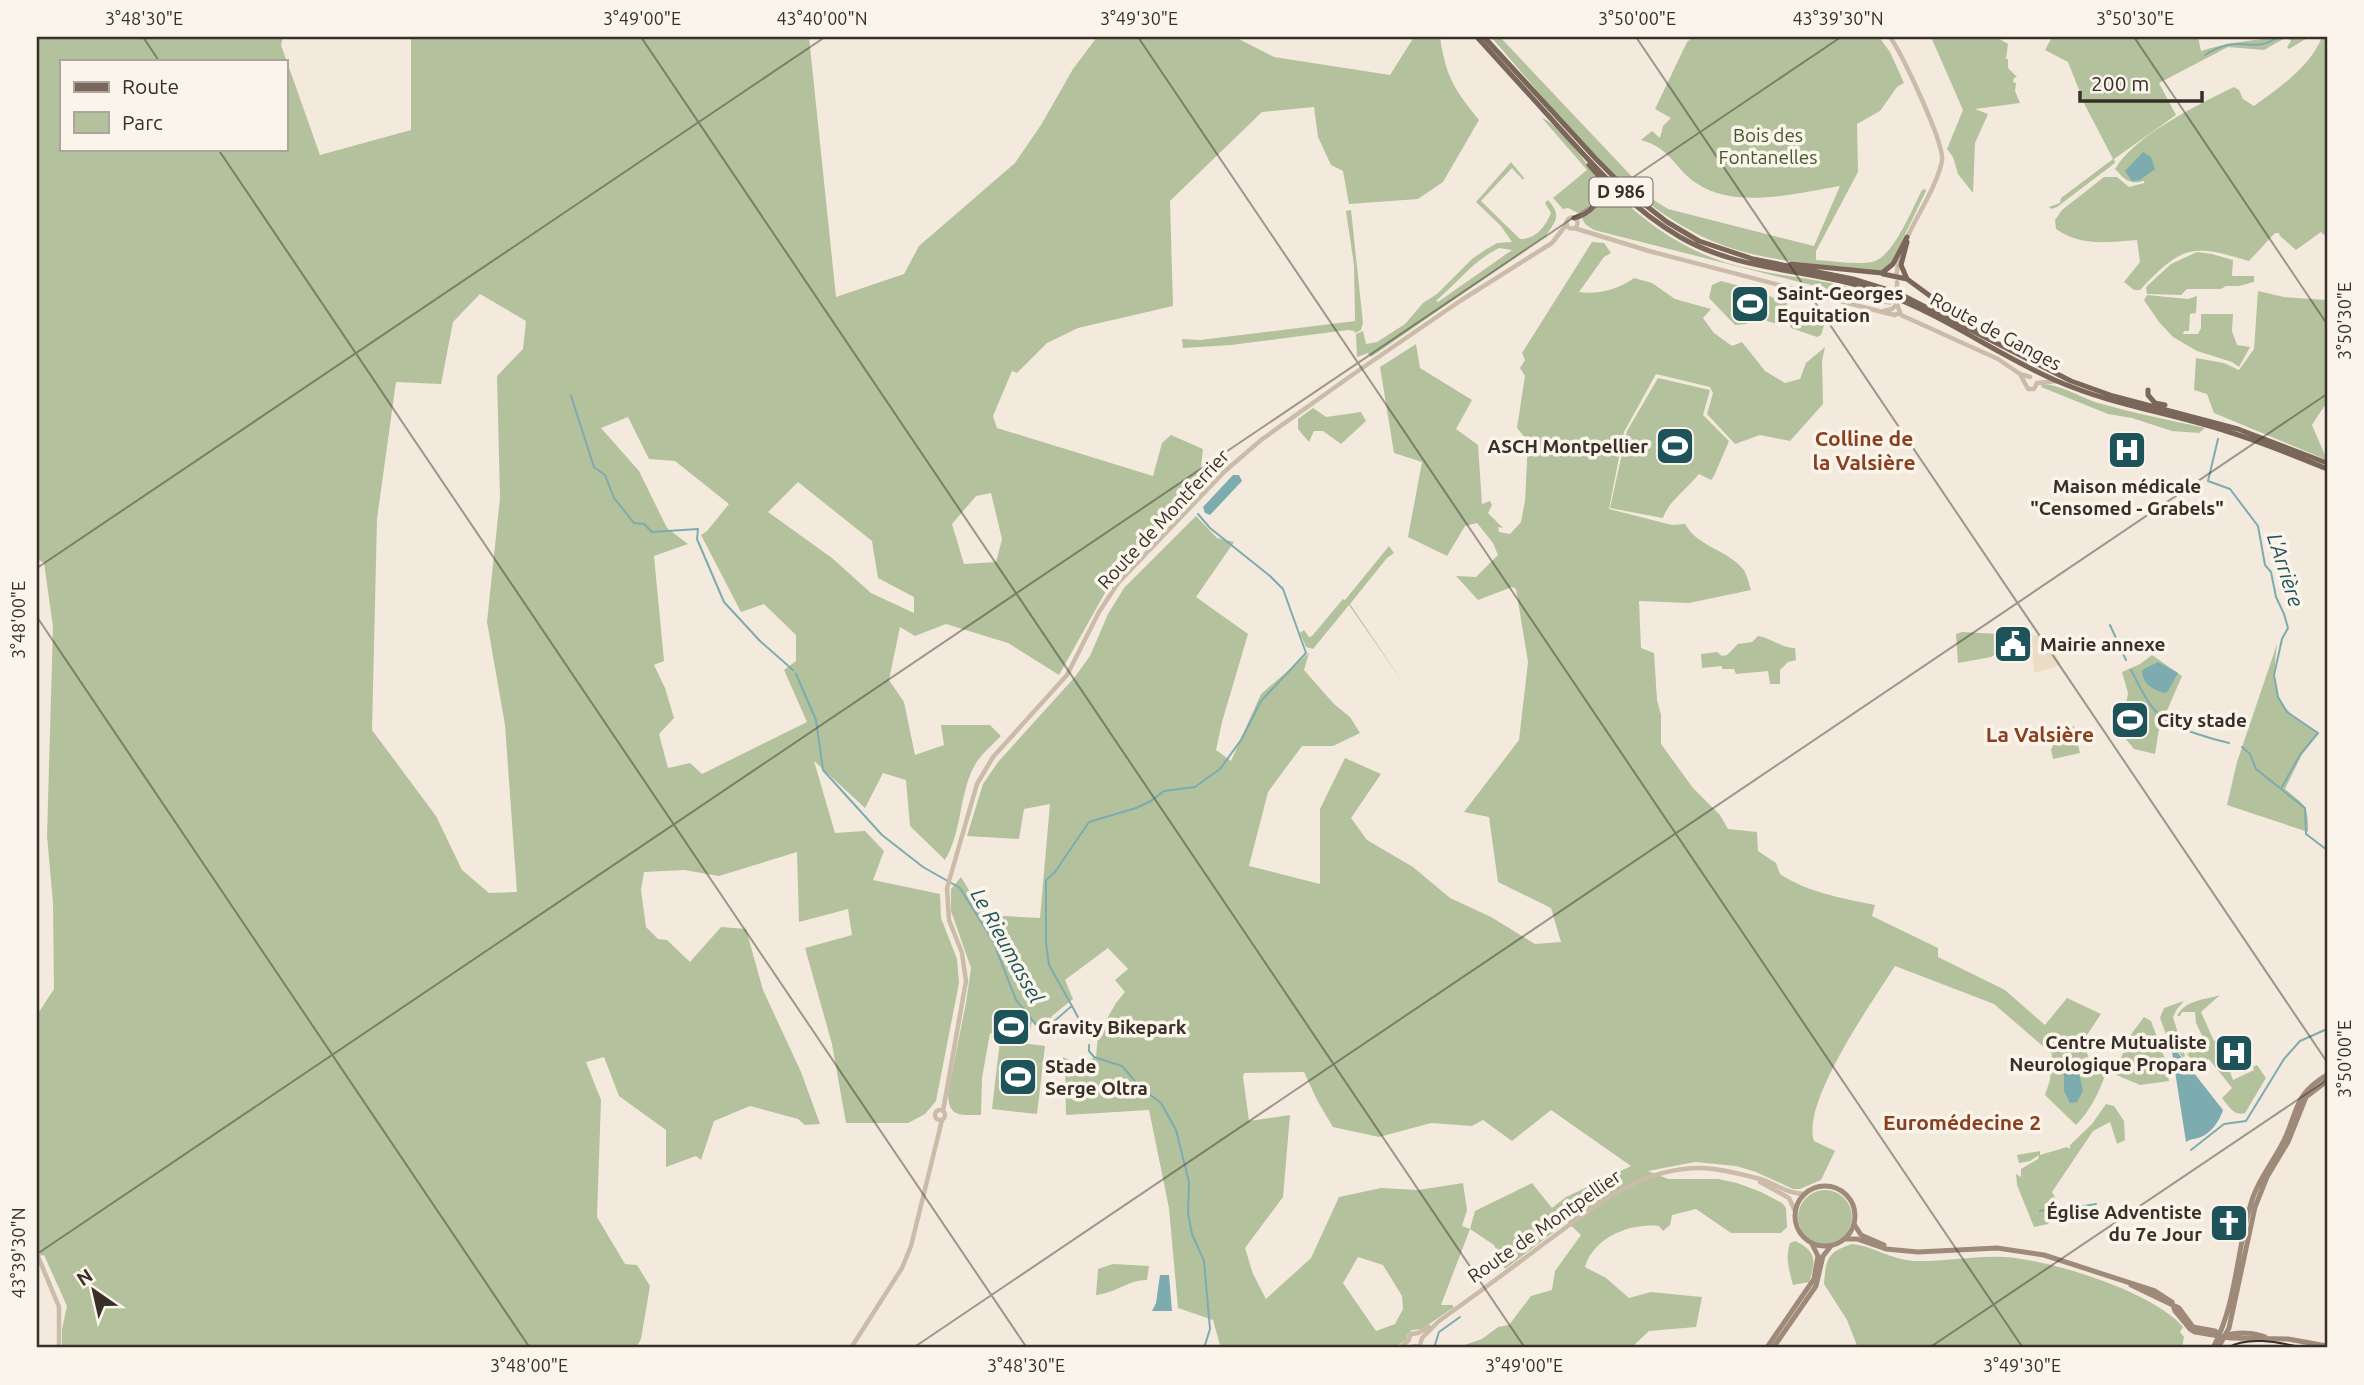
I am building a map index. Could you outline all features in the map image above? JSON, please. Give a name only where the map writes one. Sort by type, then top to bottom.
[{"type":"main road","name":"Route de Ganges","points":[[1477,37],[1622,193],[1681,237],[1712,252],[1740,261],[1849,283],[1892,296],[2057,381],[2113,402],[2228,431],[2327,469]]},
{"type":"main road","name":"Route de Ganges","points":[[1485,37],[1630,193],[1667,222],[1713,247],[1753,259],[1853,279],[1891,290],[1927,306],[2071,382],[2238,429],[2327,463]]},
{"type":"main road","points":[[1534,99],[1602,181],[1602,192],[1594,207],[1572,225]]},
{"type":"main road","points":[[1876,273],[1889,269],[1907,237]]},
{"type":"main road","points":[[1907,237],[1901,265],[1907,279]]},
{"type":"main road","name":"D 986","points":[[1713,247],[1792,264],[1907,279],[1986,338]]},
{"type":"main road","points":[[2148,390],[2150,399],[2169,410]]},
{"type":"main road","points":[[2202,1334],[2215,1348],[2231,1320],[2261,1189],[2288,1142],[2306,1097],[2327,1078]]},
{"type":"main road","points":[[2222,1336],[2253,1197],[2286,1136],[2300,1099],[2311,1086],[2327,1078]]},
{"type":"main road","points":[[1768,1348],[1814,1279],[1818,1256],[1812,1244],[1798,1231],[1795,1211],[1805,1194],[1814,1188],[1826,1186],[1842,1191],[1854,1209],[1854,1224],[1861,1235],[1891,1249]]},
{"type":"main road","points":[[1768,1348],[1816,1286],[1824,1256],[1831,1246],[1844,1239],[1854,1224]]},
{"type":"main road","points":[[1844,1239],[1857,1239],[1891,1249],[1918,1252],[1997,1248],[2044,1255],[2110,1276],[2173,1305],[2179,1308],[2193,1327],[2215,1331],[2222,1336],[2241,1334],[2265,1337]]},
{"type":"main road","points":[[1812,1244],[1831,1246]]},
{"type":"main road","points":[[2173,1305],[2190,1329],[2202,1334],[2265,1337],[2327,1346]]},
{"type":"main road","points":[[2231,1320],[2235,1330],[2241,1334]]},
{"type":"street","points":[[1572,225],[1588,234],[1893,315],[1896,309],[1897,263],[1937,177],[1943,156],[1907,67],[1890,37]]},
{"type":"street","name":"Route de Montferrier","points":[[851,1348],[902,1268],[911,1246],[940,1122],[945,1116],[941,1109],[966,981],[962,953],[949,920],[947,888],[983,771],[1067,675],[1109,596],[1224,472],[1261,440],[1415,332],[1552,243],[1572,225]]},
{"type":"street","points":[[1896,309],[1998,359],[2020,374],[2034,378],[2037,383]]},
{"type":"street","points":[[2020,374],[2030,390],[2036,388],[2037,383]]},
{"type":"street","points":[[2025,382],[2030,377]]},
{"type":"street","points":[[2037,383],[2057,381]]},
{"type":"street","name":"Route de Montpellier","points":[[1409,1345],[1410,1335],[1420,1335],[1605,1199],[1634,1182],[1671,1170],[1700,1168],[1738,1172],[1792,1194],[1805,1194]]},
{"type":"street","name":"Route de Montpellier","points":[[1757,1179],[1789,1198],[1795,1211]]},
{"type":"street","points":[[37,1254],[59,1307],[59,1348]]},
{"type":"street","name":"Route de Montpellier","points":[[1400,1348],[1420,1345],[1420,1335]]},
{"type":"green space","points":[[37,37],[283,37],[281,45],[286,60],[60,60],[60,150],[287,150],[287,62],[320,155],[411,130],[411,37],[809,37],[836,297],[904,274],[919,246],[1015,163],[1041,125],[1073,69],[1097,37],[1235,37],[1274,57],[1390,75],[1414,37],[1440,37],[1452,82],[1479,120],[1443,182],[1418,199],[1349,204],[1343,171],[1331,165],[1318,137],[1314,107],[1262,112],[1170,201],[1173,306],[1078,328],[1047,343],[1017,373],[1012,371],[993,416],[997,428],[1153,476],[1162,443],[1171,435],[1203,449],[1200,475],[1203,482],[1115,575],[1059,675],[1008,643],[946,624],[915,636],[900,627],[889,680],[904,702],[915,755],[944,745],[941,725],[990,725],[1001,736],[980,757],[972,771],[955,836],[945,860],[910,826],[906,780],[883,773],[865,808],[814,761],[835,833],[865,831],[884,851],[873,880],[940,894],[941,918],[957,959],[959,983],[936,1101],[925,1114],[908,1123],[846,1123],[832,1044],[805,948],[852,935],[848,909],[799,922],[797,852],[719,876],[684,870],[644,872],[641,890],[646,927],[658,939],[667,940],[690,962],[721,927],[746,929],[763,990],[801,1072],[820,1124],[805,1125],[798,1119],[750,1106],[714,1121],[701,1160],[696,1156],[666,1167],[666,1130],[619,1096],[604,1057],[586,1062],[601,1100],[597,1217],[625,1264],[637,1265],[650,1286],[641,1339],[636,1348],[62,1348],[62,1329],[67,1306],[44,1255],[41,1256],[37,1247],[37,1015],[54,989],[53,903],[47,836],[53,627],[44,563],[37,559]],"holes":[[[480,294],[526,321],[523,349],[497,376],[500,498],[487,622],[505,725],[517,892],[489,893],[462,870],[436,816],[372,730],[377,519],[396,382],[441,384],[453,322]],[[628,417],[649,459],[675,461],[729,504],[701,535],[741,612],[764,604],[796,635],[796,661],[784,670],[807,722],[702,774],[690,763],[668,768],[659,734],[674,718],[665,688],[654,665],[664,661],[654,556],[688,544],[667,528],[639,471],[601,428]],[[798,482],[872,541],[878,578],[914,597],[914,613],[871,593],[832,558],[768,512]],[[991,493],[1002,539],[996,562],[964,564],[952,524],[976,496]]]},
{"type":"green space","name":"Bois des Fontanelles","points":[[1491,37],[1500,37],[1655,201],[1668,209],[1814,246],[1840,186],[1766,197],[1729,196],[1696,183],[1666,153],[1641,140],[1652,131],[1660,138],[1663,126],[1671,118],[1655,109],[1687,42],[1693,37],[1879,37],[1890,52],[1904,83],[1897,87],[1880,111],[1857,124],[1858,172],[1816,251],[1816,260],[1859,263],[1880,259],[1901,232],[1922,190],[1926,191],[1891,263],[1881,272],[1795,262],[1744,252],[1705,238],[1669,218],[1635,192],[1574,132]]},
{"type":"green space","points":[[1931,37],[1998,38],[2008,44],[2008,68],[2017,77],[2013,82],[2016,83],[2015,91],[2020,103],[1975,109],[1988,114],[1975,143],[1973,193],[1958,174],[1953,157],[1947,149],[1963,110]]},
{"type":"green space","points":[[2052,37],[2198,37],[2201,51],[2240,42],[2286,37],[2264,50],[2228,47],[2159,83],[2176,115],[2114,159],[2115,163],[2057,207],[2051,209],[2049,207],[2060,203],[2061,198],[2113,159],[2085,105],[2068,62],[2045,50]]},
{"type":"green space","points":[[2287,37],[2309,37],[2289,49],[2287,47],[2291,41]]},
{"type":"green space","points":[[2322,37],[2327,37],[2327,230],[2324,235],[2321,232],[2296,250],[2279,233],[2275,233],[2249,261],[2214,252],[2189,252],[2167,264],[2140,290],[2134,290],[2124,282],[2140,262],[2137,240],[2085,241],[2065,235],[2056,229],[2055,220],[2062,210],[2104,177],[2117,177],[2129,187],[2144,183],[2127,180],[2115,169],[2124,156],[2152,133],[2186,111],[2234,87],[2239,90],[2243,99],[2254,106],[2302,67]]},
{"type":"green space","points":[[1542,118],[1564,136],[1598,181],[1593,200],[1578,213],[1568,208],[1563,209],[1553,198],[1587,170]]},
{"type":"green space","points":[[1511,162],[1523,180],[1512,168],[1481,201],[1520,239],[1531,237],[1543,227],[1551,213],[1545,203],[1548,200],[1555,210],[1556,218],[1546,236],[1371,357],[1368,353],[1357,357],[1356,334],[1363,331],[1366,344],[1377,342],[1405,324],[1423,303],[1437,294],[1472,259],[1497,243],[1512,242],[1501,226],[1476,202]],"holes":[[[1499,248],[1512,250],[1438,302],[1436,301],[1490,253]]]},
{"type":"green space","points":[[1603,179],[1659,230],[1709,257],[1757,270],[1849,287],[1891,300],[1892,303],[1890,305],[1594,230],[1585,224],[1582,218],[1595,209]]},
{"type":"green space","points":[[1351,210],[1363,323],[1361,330],[1355,333],[1348,330],[1231,345],[1183,348],[1182,339],[1200,340],[1355,321],[1354,265],[1346,211]]},
{"type":"green space","points":[[1592,242],[1604,243],[1611,253],[1604,257],[1579,292],[1608,290],[1634,278],[1652,283],[1675,299],[1711,309],[1703,318],[1714,333],[1732,346],[1742,342],[1765,371],[1785,383],[1800,379],[1806,363],[1825,347],[1822,361],[1823,404],[1790,441],[1760,435],[1735,444],[1707,414],[1713,393],[1710,387],[1656,374],[1624,432],[1609,509],[1672,525],[1685,524],[1697,538],[1729,557],[1743,569],[1751,590],[1689,603],[1639,601],[1641,648],[1654,653],[1657,700],[1661,715],[1661,744],[1693,788],[1720,815],[1728,829],[1757,832],[1758,851],[1776,863],[1780,874],[1814,890],[1875,905],[1872,916],[1938,948],[1938,957],[2005,990],[2045,1025],[2067,998],[2101,1014],[2083,1041],[2091,1065],[2106,1072],[2094,1100],[2076,1125],[2045,1095],[2050,1080],[2052,1054],[1994,1004],[1895,966],[1841,1052],[1818,1102],[1813,1124],[1814,1141],[1835,1151],[1821,1180],[1800,1189],[1793,1189],[1736,1166],[1695,1162],[1648,1171],[1668,1179],[1718,1179],[1761,1192],[1786,1208],[1787,1227],[1781,1233],[1731,1233],[1696,1209],[1672,1215],[1670,1225],[1663,1231],[1659,1226],[1648,1226],[1614,1234],[1596,1248],[1590,1257],[1585,1267],[1606,1278],[1629,1298],[1651,1292],[1702,1297],[1696,1327],[1649,1331],[1631,1348],[1456,1348],[1482,1339],[1498,1327],[1509,1325],[1531,1296],[1552,1290],[1555,1271],[1581,1235],[1567,1222],[1505,1269],[1494,1245],[1470,1229],[1441,1305],[1454,1307],[1422,1329],[1412,1330],[1406,1340],[1394,1348],[1255,1348],[1220,1345],[1213,1320],[1178,1308],[1169,1208],[1149,1110],[1066,1115],[1065,1062],[1062,1057],[1081,1064],[1096,1057],[1098,1034],[1125,992],[1115,980],[1128,969],[1108,948],[1065,980],[1073,999],[1052,1016],[1041,1031],[1032,1022],[1028,1039],[993,1037],[990,1033],[982,1078],[981,1115],[961,1115],[950,1107],[948,1092],[971,968],[951,911],[951,889],[961,877],[984,915],[1040,918],[1050,804],[1024,809],[1019,839],[967,836],[983,784],[998,762],[1074,678],[1090,656],[1108,614],[1124,588],[1196,516],[1217,538],[1234,542],[1196,597],[1248,634],[1216,750],[1231,761],[1261,694],[1309,653],[1304,670],[1334,704],[1350,717],[1360,733],[1333,746],[1302,746],[1268,792],[1249,866],[1320,884],[1320,809],[1345,758],[1381,774],[1351,818],[1367,840],[1413,867],[1450,898],[1491,917],[1535,944],[1561,942],[1551,908],[1498,882],[1489,817],[1464,812],[1519,740],[1528,662],[1516,589],[1512,587],[1478,600],[1456,576],[1476,577],[1498,555],[1493,543],[1477,523],[1465,526],[1447,556],[1408,537],[1422,462],[1394,453],[1380,367],[1416,344],[1420,368],[1472,400],[1456,429],[1478,445],[1482,504],[1490,501],[1492,505],[1488,513],[1503,528],[1498,527],[1499,532],[1510,534],[1521,522],[1525,501],[1528,441],[1517,428],[1525,376],[1520,368],[1525,360],[1522,353]],"holes":[[[1304,1072],[1333,1127],[1379,1137],[1431,1123],[1472,1126],[1483,1120],[1512,1141],[1551,1110],[1631,1166],[1566,1197],[1552,1208],[1532,1183],[1475,1211],[1470,1229],[1462,1226],[1467,1210],[1463,1183],[1418,1190],[1381,1188],[1339,1197],[1311,1258],[1266,1299],[1253,1274],[1245,1248],[1283,1197],[1290,1115],[1249,1121],[1244,1073]],[[1358,1257],[1383,1265],[1402,1296],[1403,1309],[1395,1324],[1376,1331],[1343,1283]]]},
{"type":"green space","points":[[2197,252],[2233,260],[2232,276],[2254,276],[2254,282],[2221,289],[2187,289],[2181,295],[2147,294],[2146,287],[2171,264]]},
{"type":"green space","name":"Saint-Georges Equitation","points":[[1721,281],[1787,303],[1781,325],[1757,318],[1746,324],[1735,325],[1709,298],[1712,285]]},
{"type":"green space","points":[[2258,291],[2284,297],[2327,300],[2327,402],[2312,425],[2327,460],[2214,413],[2207,394],[2194,390],[2196,358],[2224,363],[2239,370],[2254,349]]},
{"type":"green space","points":[[2147,295],[2188,299],[2197,296],[2196,313],[2190,314],[2189,331],[2184,331],[2183,334],[2198,334],[2201,314],[2233,314],[2232,331],[2237,345],[2250,347],[2239,367],[2232,362],[2197,351],[2173,337],[2144,300]]},
{"type":"green space","points":[[1795,310],[1826,319],[1821,335],[1817,337],[1791,328],[1789,323]]},
{"type":"green space","name":"ASCH Montpellier","points":[[1658,378],[1710,390],[1703,415],[1729,441],[1711,480],[1699,474],[1673,501],[1663,518],[1610,508],[1627,431]]},
{"type":"green space","points":[[2042,384],[2062,388],[2111,407],[2205,428],[2199,433],[2172,431],[2132,418],[2108,414],[2041,387]]},
{"type":"green space","points":[[1313,408],[1326,417],[1361,412],[1366,421],[1341,444],[1323,431],[1314,431],[1309,442],[1298,429],[1298,419]]},
{"type":"green space","points":[[1389,546],[1394,553],[1350,604],[1404,684],[1349,605],[1313,649],[1306,647],[1300,633],[1304,630],[1309,637],[1312,636]]},
{"type":"green space","points":[[1956,634],[1999,634],[1998,642],[2004,642],[2004,647],[1999,647],[2000,651],[1991,657],[1958,663]]},
{"type":"green space","points":[[1758,636],[1795,648],[1796,660],[1788,662],[1780,670],[1780,684],[1770,684],[1768,671],[1736,674],[1734,669],[1722,669],[1722,666],[1702,668],[1701,654],[1717,652],[1722,656],[1727,655],[1738,644],[1752,642]]},
{"type":"green space","points":[[2277,644],[2275,674],[2279,697],[2293,715],[2318,732],[2304,750],[2285,789],[2304,806],[2308,816],[2308,832],[2227,805],[2237,762]]},
{"type":"green space","points":[[2152,655],[2182,676],[2159,729],[2155,754],[2134,749],[2125,738],[2134,727],[2126,727],[2126,714],[2134,714],[2135,726],[2138,711],[2126,704],[2128,693],[2122,672]]},
{"type":"green space","points":[[2074,726],[2080,753],[2053,759],[2051,750],[2056,732]]},
{"type":"green space","points":[[2220,995],[2201,1012],[2214,1041],[2217,1040],[2222,1050],[2216,1068],[2209,1059],[2198,1067],[2187,1054],[2206,1044],[2196,1023],[2195,1012],[2182,1012],[2177,1016],[2190,1004]]},
{"type":"green space","points":[[2184,1001],[2173,1017],[2185,1056],[2183,1058],[2167,1037],[2160,1018],[2164,1008]]},
{"type":"green space","points":[[2144,1017],[2151,1021],[2166,1062],[2169,1081],[2140,1085],[2114,1074],[2132,1033]]},
{"type":"green space","name":"Stade Serge Oltra","points":[[1000,1040],[1045,1046],[1037,1114],[992,1109]]},
{"type":"green space","points":[[2223,1053],[2233,1080],[2254,1070],[2253,1067],[2257,1065],[2266,1078],[2245,1113],[2234,1112],[2222,1098],[2232,1088],[2217,1069]]},
{"type":"green space","points":[[2106,1104],[2114,1106],[2124,1121],[2125,1140],[2117,1144],[2110,1122],[2093,1131],[2052,1192],[2062,1210],[2048,1224],[2034,1227],[2017,1185],[2016,1174],[2021,1177],[2021,1169],[2038,1159],[2039,1155],[2030,1161],[2019,1163],[2017,1155],[2040,1151],[2040,1155],[2067,1147],[2070,1149],[2070,1145],[2092,1124]]},
{"type":"green space","points":[[1825,1190],[1844,1198],[1852,1217],[1844,1236],[1825,1244],[1806,1236],[1798,1217],[1806,1198]]},
{"type":"green space","points":[[1795,1241],[1811,1253],[1813,1269],[1809,1282],[1793,1285],[1788,1254],[1790,1243]]},
{"type":"green space","points":[[1852,1244],[1914,1261],[2005,1257],[2074,1271],[2126,1290],[2169,1314],[2183,1327],[2180,1332],[2184,1337],[2182,1348],[1858,1348],[1847,1320],[1824,1284],[1829,1258],[1837,1250]]},
{"type":"green space","points":[[1113,1264],[1149,1266],[1147,1280],[1096,1295],[1098,1269]]},
{"type":"shaded area","points":[[2046,634],[2061,665],[2034,673],[2032,636]]},
{"type":"water","points":[[2143,152],[2151,157],[2155,169],[2140,180],[2132,181],[2125,171]]},
{"type":"water","points":[[1233,475],[1239,475],[1242,481],[1210,515],[1205,513],[1203,507]]},
{"type":"water","points":[[2158,662],[2178,673],[2165,693],[2149,686],[2142,675],[2142,670]]},
{"type":"water","points":[[2175,1049],[2223,1110],[2211,1131],[2186,1142],[2172,1052]]},
{"type":"water","points":[[2064,1061],[2071,1061],[2078,1069],[2083,1091],[2077,1102],[2070,1103],[2064,1091]]},
{"type":"water","points":[[1160,1275],[1169,1275],[1172,1311],[1152,1311],[1156,1303]]},
{"type":"waterway","points":[[2205,55],[2227,45],[2258,45],[2279,37]]},
{"type":"waterway","points":[[1591,206],[1599,193]]},
{"type":"waterway","name":"Le Rieumassel","points":[[571,396],[594,467],[605,475],[614,498],[634,523],[644,524],[652,532],[698,529],[697,539],[724,602],[760,641],[793,670]]},
{"type":"waterway","name":"L'Arrière","points":[[2218,439],[2208,481],[2230,489],[2258,526],[2265,565],[2271,572],[2276,597],[2288,628],[2282,639],[2274,675],[2278,697],[2287,712],[2318,733],[2300,755],[2282,787]]},
{"type":"waterway","points":[[1072,1006],[1049,965],[1046,943],[1046,880],[1055,872],[1089,822],[1136,808],[1164,791],[1195,787],[1220,769],[1241,740],[1261,701],[1306,653],[1283,589],[1210,528],[1198,514]]},
{"type":"waterway","points":[[2110,625],[2126,660]]},
{"type":"waterway","points":[[2131,670],[2150,704],[2166,720],[2188,731],[2229,743]]},
{"type":"waterway","name":"Le Rieumassel","points":[[796,674],[816,720],[823,770],[882,835],[923,867],[960,888],[993,941],[1016,1000],[1038,1027],[1052,1023],[1072,1006],[1080,1021]]},
{"type":"waterway","name":"L'Arrière","points":[[2242,747],[2250,754],[2256,769],[2305,808],[2306,834],[2327,850]]},
{"type":"waterway","points":[[2191,1150],[2224,1124],[2246,1121],[2284,1059],[2300,1041],[2327,1029]]},
{"type":"waterway","name":"Le Rieumassel","points":[[1089,1045],[1089,1051],[1094,1057],[1122,1066],[1141,1088],[1161,1103],[1176,1130],[1189,1182],[1188,1213],[1192,1234],[1204,1261],[1210,1329],[1204,1348]]},
{"type":"waterway","points":[[2062,1210],[2096,1204]]},
{"type":"waterway","points":[[2040,1211],[2045,1210]]},
{"type":"waterway","points":[[1434,1348],[1439,1332],[1460,1317]]},
{"type":"tram line","points":[[2227,1348],[2255,1341],[2305,1348]]},
{"type":"place","name":"Saint-Georges Equitation","points":[[1750,304]]},
{"type":"place","name":"ASCH Montpellier","points":[[1675,446]]},
{"type":"place","name":"Maison médicale \"Censomed - Grabels\"","points":[[2127,450]]},
{"type":"place","name":"Mairie annexe","points":[[2013,644]]},
{"type":"place","name":"City stade","points":[[2130,720]]},
{"type":"place","name":"Gravity Bikepark","points":[[1011,1027]]},
{"type":"place","name":"Centre Mutualiste Neurologique Propara","points":[[2234,1053]]},
{"type":"place","name":"Stade Serge Oltra","points":[[1018,1077]]},
{"type":"place","name":"Église Adventiste du 7e Jour","points":[[2229,1223]]},
{"type":"district","name":"Colline de la Valsière","points":[[1864,451]]},
{"type":"district","name":"La Valsière","points":[[2040,735]]},
{"type":"district","name":"Euromédecine 2","points":[[1962,1123]]}]
